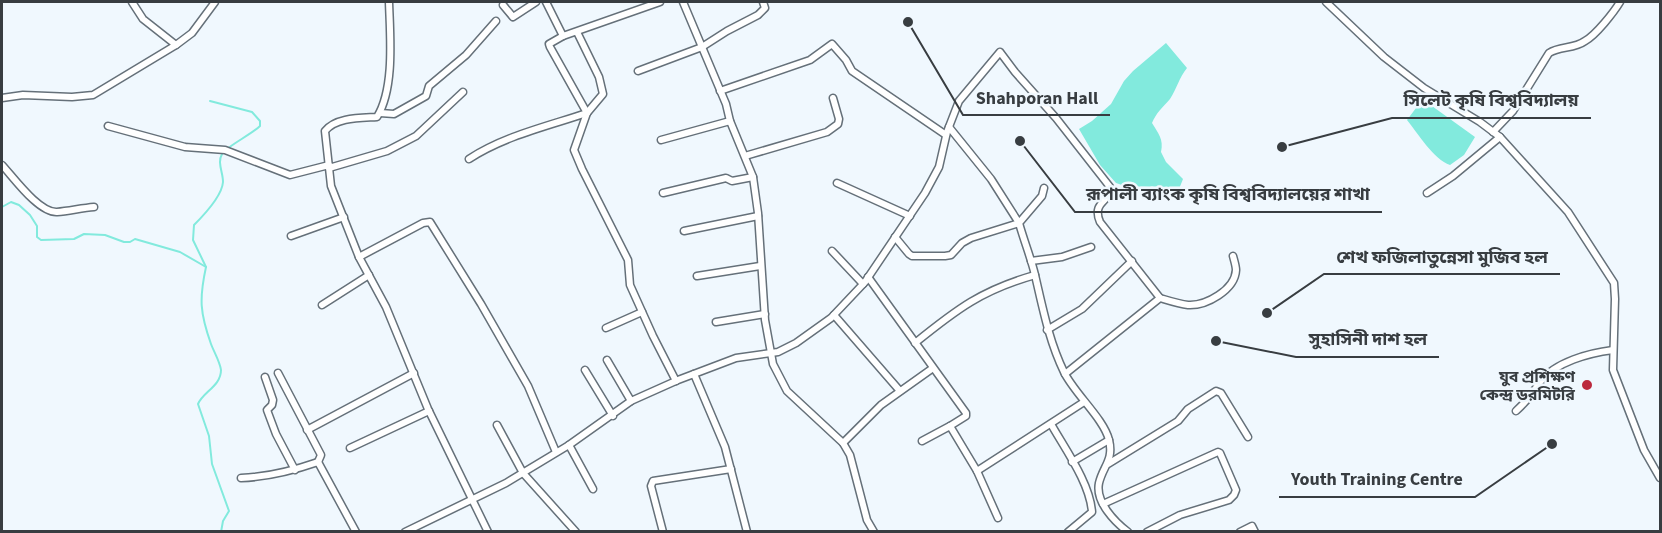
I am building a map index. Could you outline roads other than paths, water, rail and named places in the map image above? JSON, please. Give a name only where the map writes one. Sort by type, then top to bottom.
[{"type":"street","points":[[132,2],[143,20],[176,45]]},
{"type":"street","points":[[2,98],[23,95],[72,97],[93,95],[192,33],[215,2]]},
{"type":"street","points":[[389,2],[392,50],[383,108],[377,117],[353,118],[328,126],[325,131],[332,186],[359,257],[386,307],[429,411],[486,531]]},
{"type":"street","points":[[502,5],[513,17],[536,2]]},
{"type":"street","points":[[546,2],[563,36]]},
{"type":"street","points":[[587,113],[549,44],[563,36],[660,2]]},
{"type":"street","points":[[683,2],[753,177],[765,314],[770,353],[778,376],[787,392],[843,443],[850,455],[867,520],[874,531]]},
{"type":"street","points":[[638,71],[702,47],[758,15],[765,8],[763,2]]},
{"type":"street","points":[[1326,2],[1384,57],[1424,88],[1480,122],[1500,138],[1568,212],[1614,283],[1613,370],[1644,450],[1660,478]]},
{"type":"street","points":[[1493,132],[1513,111],[1549,53],[1558,48],[1586,41],[1614,13],[1620,2]]},
{"type":"street","points":[[380,113],[394,114],[426,96],[429,86],[466,55],[496,21]]},
{"type":"street","points":[[577,32],[599,77],[603,94],[587,113],[574,150],[628,260],[630,285],[676,381]]},
{"type":"street","points":[[720,91],[810,60],[832,44],[852,71],[946,135]]},
{"type":"street","points":[[405,531],[472,501],[523,473],[613,416],[632,401],[736,358],[778,352],[796,343],[834,315],[863,284],[910,216],[939,167],[946,135],[959,101],[1000,52],[1110,187],[1109,195],[1098,207],[1097,216],[1160,297],[1175,303],[1191,305],[1217,296],[1233,282],[1236,270],[1233,256]]},
{"type":"street","points":[[108,126],[185,147],[225,150],[290,175],[387,151],[416,136],[463,92]]},
{"type":"street","points":[[745,156],[827,132],[838,124],[839,119],[832,98]]},
{"type":"street","points":[[469,159],[519,135],[587,113]]},
{"type":"street","points":[[661,140],[730,121]]},
{"type":"street","points":[[949,127],[991,179],[1019,223],[1035,275],[1047,330],[1065,374],[1109,440],[1111,457],[1098,485],[1103,504],[1118,525],[1128,531]]},
{"type":"street","points":[[1427,193],[1453,176],[1500,138]]},
{"type":"street","points":[[2,165],[35,202],[55,213],[94,207]]},
{"type":"street","points":[[663,193],[726,178],[732,181],[753,177]]},
{"type":"street","points":[[837,183],[910,216]]},
{"type":"street","points":[[895,237],[912,256],[951,255],[962,243],[971,238],[1019,223],[1042,196],[1044,188]]},
{"type":"street","points":[[684,231],[758,216]]},
{"type":"street","points":[[291,236],[344,217]]},
{"type":"street","points":[[359,257],[423,223],[430,222],[482,304],[528,386],[556,452]]},
{"type":"street","points":[[1031,261],[1062,257],[1091,247]]},
{"type":"street","points":[[832,251],[863,284]]},
{"type":"street","points":[[1047,330],[1082,309],[1132,261]]},
{"type":"street","points":[[697,276],[760,266]]},
{"type":"street","points":[[322,305],[369,275]]},
{"type":"street","points":[[915,343],[977,297],[1010,282],[1035,275]]},
{"type":"street","points":[[868,277],[967,414],[922,441]]},
{"type":"street","points":[[1065,374],[1160,297]]},
{"type":"street","points":[[606,328],[642,312]]},
{"type":"street","points":[[716,322],[765,314]]},
{"type":"street","points":[[834,315],[900,391]]},
{"type":"street","points":[[1516,411],[1550,373],[1574,358],[1612,350]]},
{"type":"street","points":[[607,360],[632,401]]},
{"type":"street","points":[[843,443],[872,412],[933,368]]},
{"type":"street","points":[[585,370],[613,416]]},
{"type":"street","points":[[241,478],[262,478],[295,470],[318,462],[321,455],[278,373]]},
{"type":"street","points":[[307,429],[414,373]]},
{"type":"street","points":[[694,374],[717,427],[731,469],[747,531]]},
{"type":"street","points":[[265,377],[273,400],[267,410],[276,434],[295,470]]},
{"type":"street","points":[[1108,464],[1178,421],[1188,409],[1216,391],[1221,393],[1248,437]]},
{"type":"street","points":[[977,471],[1084,402]]},
{"type":"street","points":[[350,448],[429,411]]},
{"type":"street","points":[[1051,424],[1092,503],[1092,512],[1068,531]]},
{"type":"street","points":[[496,425],[523,473],[576,531]]},
{"type":"street","points":[[950,426],[977,471],[998,518]]},
{"type":"street","points":[[1072,462],[1109,440]]},
{"type":"street","points":[[569,445],[593,489]]},
{"type":"street","points":[[1103,504],[1175,470],[1220,453],[1236,490],[1234,495],[1229,500],[1180,515],[1147,531]]},
{"type":"street","points":[[318,462],[356,531]]},
{"type":"street","points":[[663,531],[651,486],[653,481],[731,469]]},
{"type":"street","points":[[1240,531],[1252,526],[1255,531]]},
{"type":"waterway","points":[[210,101],[252,112],[260,121],[260,126],[222,154],[220,161],[222,187],[212,205],[194,225],[193,240],[206,267],[202,288],[203,314],[207,333],[221,370],[215,385],[198,404],[209,436],[212,464],[229,511],[223,521],[221,532]]},
{"type":"waterway","points":[[2,207],[11,202],[19,205],[30,215],[37,226],[37,237],[41,240],[74,239],[84,234],[105,235],[124,242],[135,239],[180,252],[206,267]]},
{"type":"place","name":"Shahporan Hall","points":[[908,22]]},
{"type":"place","name":"রূপালী ব্যাংক কৃষি বিশ্ববিদ্যালয়ের শাখা","points":[[1020,141]]},
{"type":"place","name":"সিলেট কৃষি বিশ্ববিদ্যালয়","points":[[1282,147]]},
{"type":"place","name":"শেখ ফজিলাতুন্নেসা মুজিব হল","points":[[1267,313]]},
{"type":"place","name":"সুহাসিনী দাশ হল","points":[[1216,341]]},
{"type":"place","name":"যুব প্রশিক্ষণ কেন্দ্র ডরমিটরি","points":[[1587,385]]},
{"type":"place","name":"Youth Training Centre","points":[[1552,444]]}]
